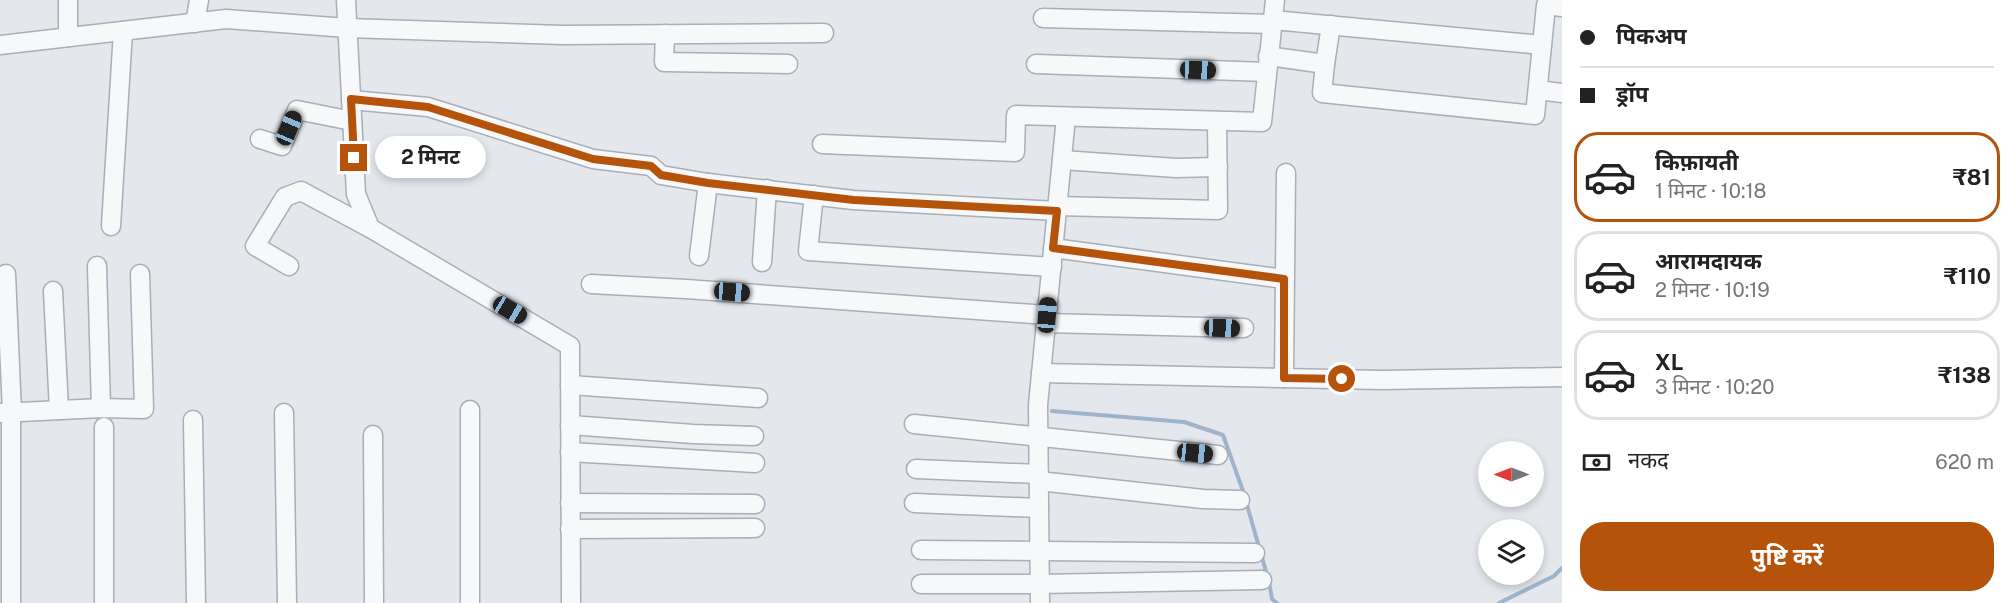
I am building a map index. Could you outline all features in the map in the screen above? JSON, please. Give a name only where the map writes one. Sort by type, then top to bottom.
[{"type":"street","points":[[68,0],[68,37]]},
{"type":"street","points":[[195,23],[199,0]]},
{"type":"street","points":[[346,0],[356,194],[370,228]]},
{"type":"street","points":[[822,144],[1016,152],[1016,114],[1262,122],[1275,0]]},
{"type":"street","points":[[1331,25],[1322,93],[1535,115],[1546,5],[1562,7]]},
{"type":"street","points":[[1043,18],[1331,25],[1542,45]]},
{"type":"street","points":[[0,45],[226,19],[347,28],[563,36],[824,33]]},
{"type":"street","points":[[111,226],[123,31]]},
{"type":"street","points":[[665,34],[664,62],[788,64]]},
{"type":"street","points":[[1036,64],[1325,64]]},
{"type":"street","points":[[1538,90],[1562,93]]},
{"type":"street","points":[[351,99],[428,107],[593,159],[651,166],[661,175],[708,183],[854,200],[1057,208],[1218,210],[1218,121]]},
{"type":"street","points":[[260,139],[282,146],[297,110],[352,121]]},
{"type":"street","points":[[1040,603],[1038,405],[1066,117]]},
{"type":"street","points":[[1062,160],[1176,168],[1218,167]]},
{"type":"street","points":[[1284,378],[1286,173]]},
{"type":"street","points":[[699,256],[708,183]]},
{"type":"street","points":[[762,262],[767,189]]},
{"type":"street","points":[[289,266],[255,246],[285,197],[301,191],[370,228],[570,345],[571,603]]},
{"type":"street","points":[[814,195],[808,251],[1052,267]]},
{"type":"street","points":[[1053,248],[1284,279]]},
{"type":"street","points":[[97,266],[101,408]]},
{"type":"street","points":[[6,274],[11,603]]},
{"type":"street","points":[[8,415],[101,408],[144,409],[140,274]]},
{"type":"street","points":[[591,284],[686,289],[1046,319],[1245,328]]},
{"type":"street","points":[[53,291],[59,410]]},
{"type":"street","points":[[1041,373],[1382,380],[1562,378]]},
{"type":"street","points":[[570,385],[758,398]]},
{"type":"street","points":[[470,411],[470,603]]},
{"type":"street","points":[[284,413],[287,603]]},
{"type":"street","points":[[193,420],[196,603]]},
{"type":"street","points":[[914,424],[1218,455]]},
{"type":"street","points":[[570,425],[754,436]]},
{"type":"street","points":[[104,427],[104,603]]},
{"type":"street","points":[[372,435],[374,603]]},
{"type":"street","points":[[570,452],[755,463]]},
{"type":"street","points":[[916,469],[1039,478],[1203,499],[1240,500]]},
{"type":"street","points":[[570,503],[755,504]]},
{"type":"street","points":[[914,503],[1039,508]]},
{"type":"street","points":[[570,529],[755,528]]},
{"type":"street","points":[[921,550],[1255,553]]},
{"type":"street","points":[[921,584],[1262,580]]},
{"type":"waterway","points":[[1052,411],[1184,422],[1223,435],[1243,491],[1267,575]]},
{"type":"waterway","points":[[1499,603],[1554,576],[1562,568]]},
{"type":"waterway","points":[[1269,582],[1272,599],[1277,603]]},
{"type":"route","points":[[354,158],[351,99],[428,107],[593,159],[651,166],[661,175],[708,183],[854,200],[1057,211],[1053,248],[1284,279],[1284,378],[1342,379]]}]
